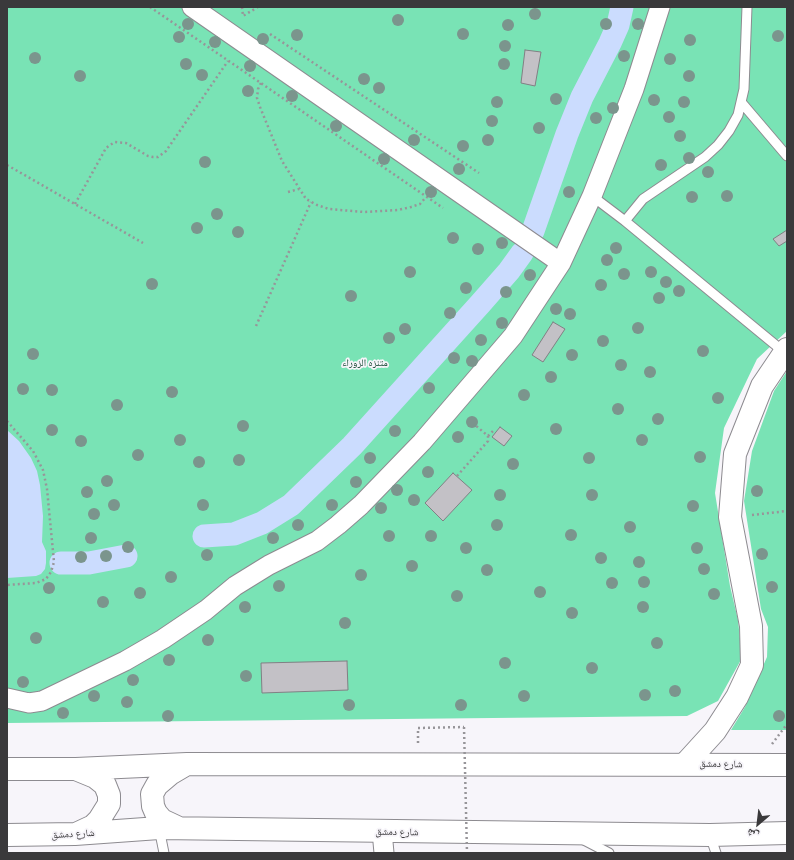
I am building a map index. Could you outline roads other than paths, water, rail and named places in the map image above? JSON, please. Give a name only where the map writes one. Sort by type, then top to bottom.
[{"type":"main road","points":[[685,764],[715,731],[738,697],[752,665],[751,626],[730,517],[735,454],[762,386],[786,351]]},
{"type":"main road","points":[[169,828],[156,813],[153,806],[152,794],[161,782],[187,764]]},
{"type":"main road","name":"شارع دمشق","points":[[7,769],[76,769],[187,764],[787,765]]},
{"type":"main road","points":[[75,834],[93,826],[99,820],[109,804],[109,795],[105,785],[94,777],[76,769]]},
{"type":"main road","name":"شارع دمشق","points":[[7,835],[75,834],[169,828],[556,833],[713,844],[787,833]]},
{"type":"street","points":[[192,7],[561,263]]},
{"type":"street","points":[[7,698],[29,703],[42,701],[125,661],[177,630],[206,610],[235,586],[270,565],[317,541],[361,505],[422,442],[452,405],[473,384],[513,336],[561,263],[592,196],[634,89],[660,7]]},
{"type":"street","points":[[382,831],[384,853]]},
{"type":"lane","points":[[625,220],[643,199],[705,157],[718,145],[729,131],[742,102],[744,89],[747,7]]},
{"type":"lane","points":[[742,102],[787,156]]},
{"type":"lane","points":[[592,196],[625,220],[786,351]]},
{"type":"lane","points":[[164,853],[169,828]]},
{"type":"lane","points":[[556,833],[584,840],[609,853]]},
{"type":"water","points":[[7,430],[19,441],[31,458],[37,471],[40,485],[43,516],[42,542],[46,551],[46,563],[45,569],[41,574],[36,576],[7,578]]},
{"type":"waterway","points":[[533,231],[567,134],[582,97],[618,25],[622,7]]},
{"type":"waterway","points":[[204,536],[234,534],[262,523],[291,505],[352,446],[481,303],[509,271],[522,253]]},
{"type":"waterway","points":[[61,563],[89,563],[126,556]]},
{"type":"park label","name":"متنزه الزوراء","points":[[365,363]]}]
